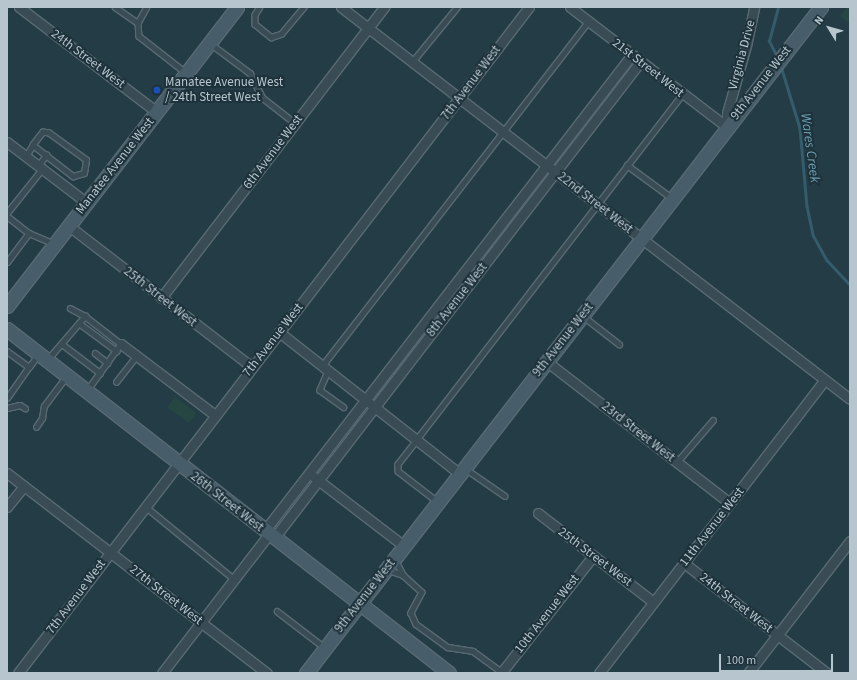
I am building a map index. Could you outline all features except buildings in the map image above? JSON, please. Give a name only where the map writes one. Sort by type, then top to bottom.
[{"type":"street","name":"24th Street West","points":[[19,7],[157,112]]},
{"type":"street","name":"Manatee Avenue West","points":[[7,306],[237,7]]},
{"type":"street","name":"22nd Street West","points":[[341,7],[850,400]]},
{"type":"street","name":"6th Avenue West","points":[[161,298],[384,7]]},
{"type":"street","name":"7th Avenue West","points":[[18,673],[529,7]]},
{"type":"street","name":"21st Street West","points":[[570,7],[631,56],[727,127]]},
{"type":"street","name":"Virginia Drive","points":[[727,127],[727,112],[746,46],[754,7]]},
{"type":"street","name":"9th Avenue West","points":[[306,673],[820,7]]},
{"type":"street","name":"8th Avenue West","points":[[162,673],[269,534],[309,474],[631,56]]},
{"type":"street","name":"8th Avenue West","points":[[269,534],[318,480],[640,62]]},
{"type":"street","points":[[7,142],[86,203]]},
{"type":"street","name":"25th Street West","points":[[69,226],[252,367]]},
{"type":"street","name":"26th Street West","points":[[7,329],[178,464],[449,673]]},
{"type":"street","points":[[279,332],[416,440],[462,471]]},
{"type":"street","points":[[119,347],[137,355],[215,415]]},
{"type":"street","name":"23rd Street West","points":[[546,362],[730,503]]},
{"type":"street","name":"11th Avenue West","points":[[599,673],[825,380]]},
{"type":"street","name":"27th Street West","points":[[7,473],[267,673]]},
{"type":"street","points":[[309,474],[404,546]]},
{"type":"street","points":[[7,507],[24,486]]},
{"type":"street","name":"25th Street West","points":[[538,513],[653,602]]},
{"type":"street","points":[[748,673],[850,541]]},
{"type":"street","name":"10th Avenue West","points":[[502,673],[593,556]]},
{"type":"street","name":"24th Street West","points":[[684,563],[823,672]]},
{"type":"lane","points":[[115,7],[138,23]]},
{"type":"lane","points":[[146,7],[138,23],[137,30],[144,41],[187,73]]},
{"type":"lane","points":[[260,7],[256,15],[255,24],[271,37],[281,34],[304,7]]},
{"type":"lane","points":[[412,62],[457,7]]},
{"type":"lane","points":[[343,406],[320,390],[325,368],[588,22]]},
{"type":"lane","points":[[210,43],[250,73],[263,98],[295,123]]},
{"type":"lane","points":[[438,502],[398,471],[398,464],[682,94]]},
{"type":"lane","points":[[26,156],[33,145],[43,132],[49,133],[86,160],[84,173],[73,176],[33,145]]},
{"type":"lane","points":[[7,213],[40,167],[46,155]]},
{"type":"lane","points":[[627,165],[672,198]]},
{"type":"lane","points":[[7,216],[29,233],[55,244]]},
{"type":"lane","points":[[7,262],[29,233]]},
{"type":"lane","points":[[70,308],[84,316],[119,347]]},
{"type":"lane","points":[[582,315],[619,344]]},
{"type":"lane","points":[[7,398],[29,367],[62,344],[84,316]]},
{"type":"lane","points":[[79,323],[119,347]]},
{"type":"lane","points":[[62,344],[100,373]]},
{"type":"lane","points":[[87,392],[119,347]]},
{"type":"lane","points":[[7,351],[29,367]]},
{"type":"lane","points":[[95,353],[108,362]]},
{"type":"lane","points":[[116,382],[137,355]]},
{"type":"lane","points":[[36,427],[42,418],[44,406],[67,376]]},
{"type":"lane","points":[[7,408],[20,405],[25,408]]},
{"type":"lane","points":[[677,462],[713,420]]},
{"type":"lane","points":[[462,471],[505,496]]},
{"type":"lane","points":[[145,507],[234,579]]},
{"type":"lane","points":[[395,559],[403,576]]},
{"type":"lane","points":[[386,570],[403,576],[422,592],[411,613],[416,624],[448,647],[473,651],[502,673]]},
{"type":"lane","points":[[278,611],[326,648]]},
{"type":"green space","points":[[847,7],[850,7],[850,24],[840,16]]},
{"type":"green space","points":[[175,397],[197,413],[189,423],[167,407]]},
{"type":"waterway","name":"Wares Creek","points":[[777,57],[769,41],[778,7]]},
{"type":"waterway","name":"Wares Creek","points":[[781,66],[800,128],[807,206],[813,235],[827,260],[850,285]]},
{"type":"place","name":"Manatee Avenue West / 24th Street West","points":[[157,90]]}]
